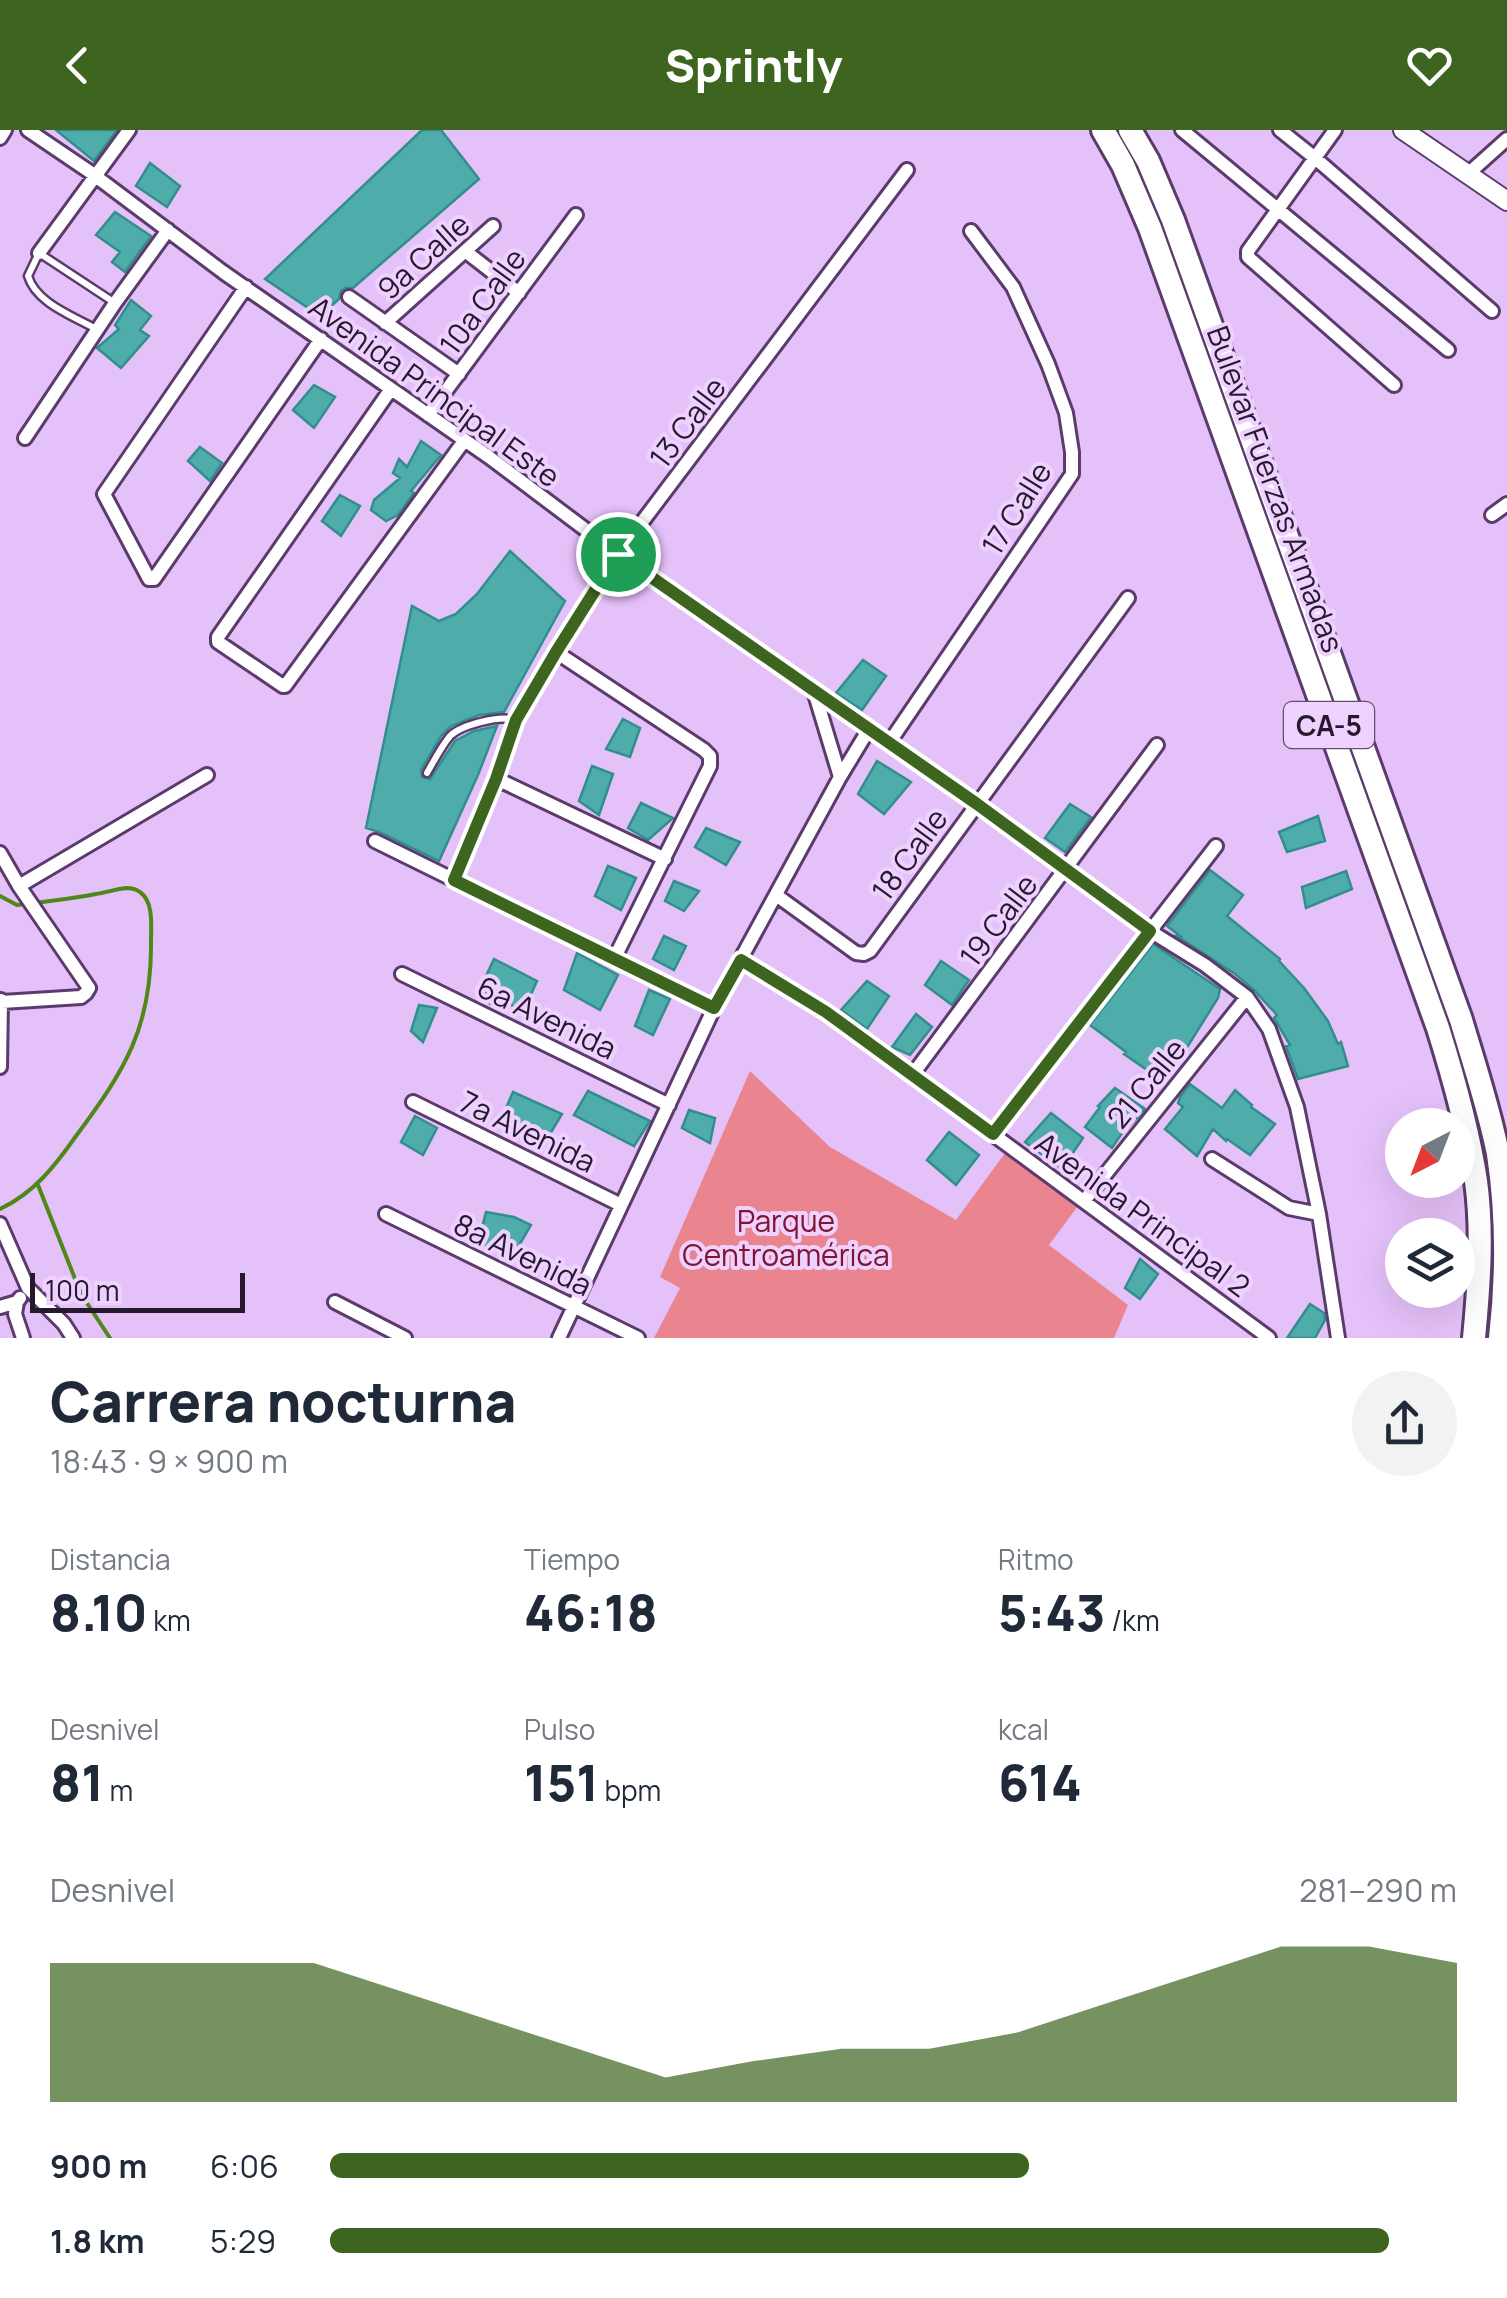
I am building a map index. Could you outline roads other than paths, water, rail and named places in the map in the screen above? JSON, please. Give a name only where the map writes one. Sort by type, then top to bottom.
[{"type":"highway","name":"Bulevar Fuerzas Armadas","points":[[1103,130],[1150,228],[1447,1058],[1468,1131],[1476,1185],[1479,1236],[1474,1338]]},
{"type":"highway","name":"Bulevar Fuerzas Armadas","points":[[1130,130],[1173,220],[1482,1087],[1498,1156],[1507,1231],[1500,1338]]},
{"type":"highway","points":[[1498,1156],[1507,1180]]},
{"type":"street","points":[[0,138],[6,130]]},
{"type":"street","name":"Avenida Principal Este","points":[[28,130],[618,554],[1247,997]]},
{"type":"street","points":[[39,253],[129,130]]},
{"type":"street","points":[[1182,130],[1448,350]]},
{"type":"street","points":[[1280,130],[1492,311]]},
{"type":"street","points":[[1335,130],[1248,251],[1251,262],[1394,385]]},
{"type":"street","points":[[1403,130],[1507,201]]},
{"type":"street","points":[[1469,174],[1507,139]]},
{"type":"street","name":"13 Calle","points":[[454,880],[516,720],[618,554],[907,170]]},
{"type":"street","name":"10a Calle","points":[[428,415],[576,216]]},
{"type":"street","name":"9a Calle","points":[[386,323],[493,226]]},
{"type":"street","points":[[25,438],[168,230]]},
{"type":"street","name":"17 Calle","points":[[889,743],[1072,474],[1066,413],[1048,364],[1013,287],[971,231]]},
{"type":"street","points":[[465,251],[519,293]]},
{"type":"street","points":[[246,287],[104,494],[149,579],[154,580],[321,339]]},
{"type":"street","points":[[348,297],[458,374]]},
{"type":"street","points":[[391,389],[218,642],[286,686],[464,441]]},
{"type":"street","points":[[1492,515],[1507,504]]},
{"type":"street","name":"18 Calle","points":[[776,895],[856,954],[870,951],[1128,598]]},
{"type":"street","points":[[556,652],[710,756],[710,766],[614,959]]},
{"type":"street","points":[[814,692],[840,777]]},
{"type":"street","points":[[559,1338],[714,1008],[869,729]]},
{"type":"street","name":"19 Calle","points":[[912,1074],[1157,745]]},
{"type":"street","points":[[19,886],[207,776]]},
{"type":"street","points":[[496,779],[666,859]]},
{"type":"street","points":[[374,842],[714,1008]]},
{"type":"street","points":[[993,1134],[1216,846]]},
{"type":"street","points":[[0,853],[88,988],[81,997],[0,1001],[0,1067]]},
{"type":"street","name":"Avenida Principal 2","points":[[741,960],[826,1012],[1269,1338]]},
{"type":"street","name":"6a Avenida","points":[[402,974],[669,1105]]},
{"type":"street","points":[[1247,997],[1268,1029],[1297,1107],[1338,1338]]},
{"type":"street","name":"21 Calle","points":[[1084,1201],[1247,997]]},
{"type":"street","name":"7a Avenida","points":[[413,1102],[621,1205]]},
{"type":"street","points":[[1212,1158],[1289,1208],[1319,1214]]},
{"type":"street","name":"8a Avenida","points":[[386,1214],[638,1338]]},
{"type":"street","points":[[1,1225],[5,1247],[28,1288],[74,1338]]},
{"type":"street","points":[[0,1307],[16,1302],[28,1288]]},
{"type":"street","points":[[16,1302],[15,1314],[24,1338]]},
{"type":"street","points":[[335,1302],[405,1338]]},
{"type":"lane","points":[[98,330],[32,288],[28,276],[39,253],[115,304]]},
{"type":"lane","points":[[427,773],[458,730],[507,717],[516,720]]},
{"type":"waterway","points":[[0,1209],[43,1178],[109,1090],[132,1046],[147,999],[151,915],[144,896],[126,888],[35,903]]},
{"type":"waterway","points":[[0,896],[17,905],[26,904]]},
{"type":"waterway","points":[[38,1185],[81,1294],[110,1338]]},
{"type":"park label","name":"Parque Centroamérica","points":[[786,1237]]}]
